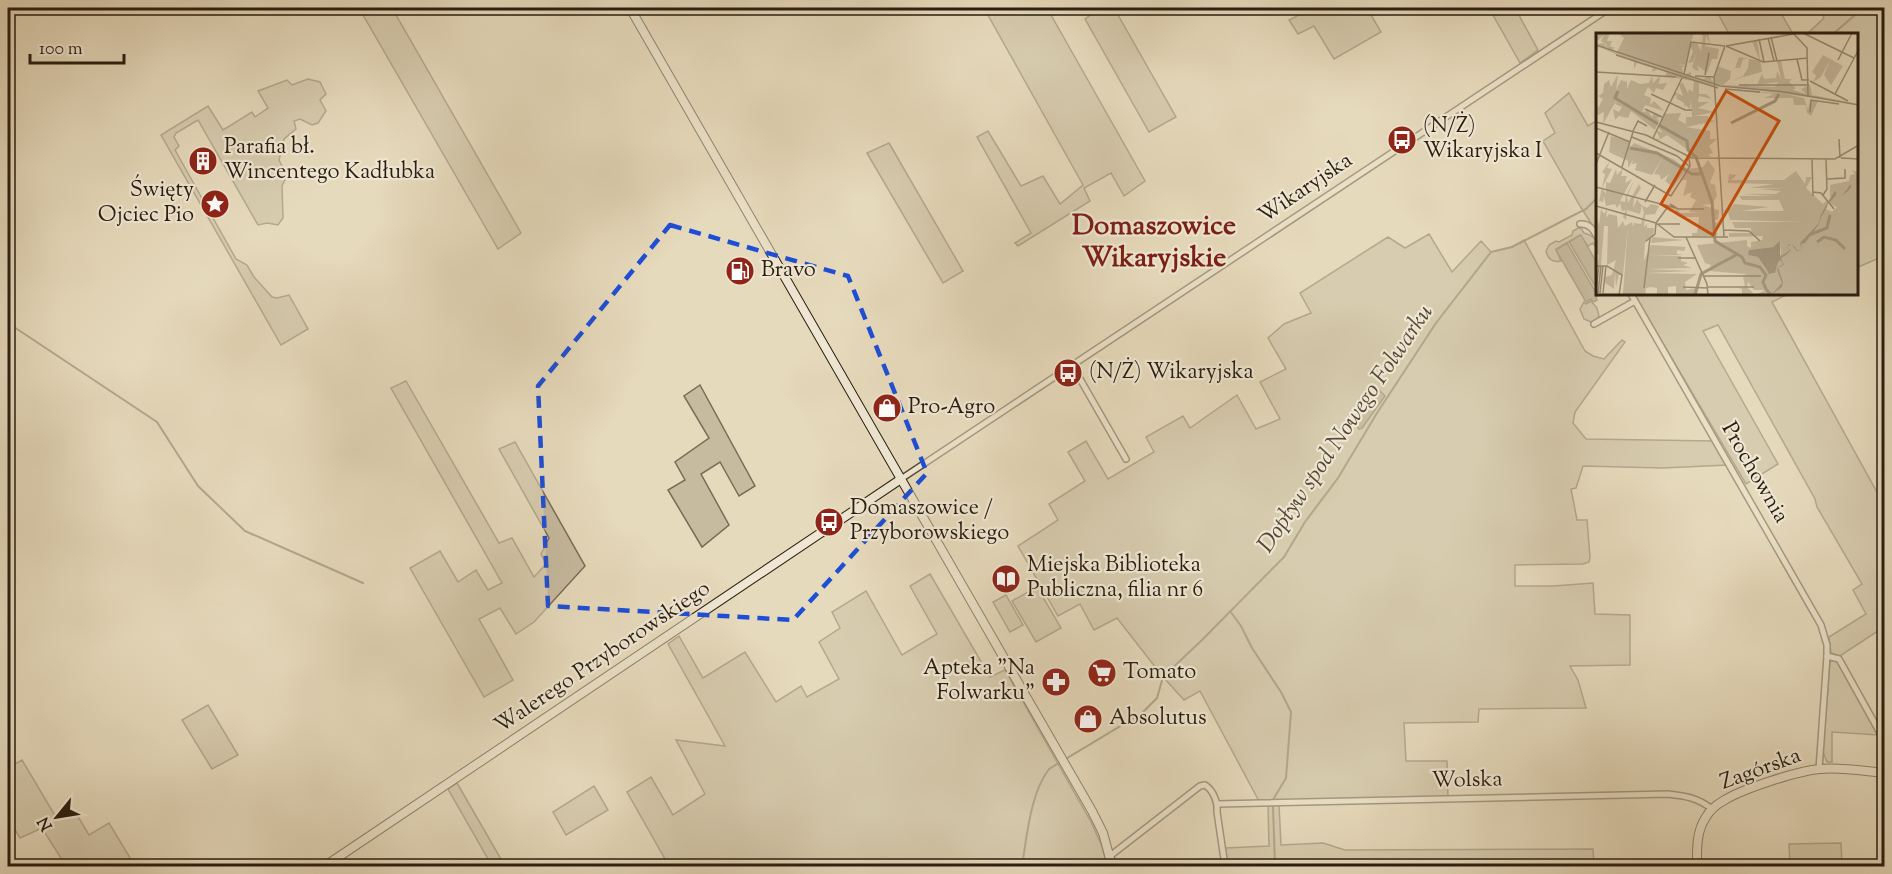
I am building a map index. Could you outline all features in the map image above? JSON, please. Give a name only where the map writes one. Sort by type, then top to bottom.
[{"type":"street","points":[[630,8],[1098,822],[1112,867]]},
{"type":"street","name":"Wikaryjska","points":[[901,479],[1610,8]]},
{"type":"street","points":[[1580,224],[1587,225],[1596,235]]},
{"type":"street","name":"Prochownia","points":[[1632,296],[1814,610],[1824,634],[1827,656],[1819,769]]},
{"type":"street","points":[[1594,324],[1635,301]]},
{"type":"street","points":[[1072,364],[1126,459]]},
{"type":"street","name":"Walerego Przyborowskiego","points":[[325,867],[901,479]]},
{"type":"street","points":[[1827,656],[1839,659],[1884,740]]},
{"type":"street","name":"Zagórska","points":[[1697,867],[1699,832],[1705,818],[1718,804],[1735,795],[1801,772],[1819,769],[1884,773]]},
{"type":"street","points":[[1110,855],[1205,784],[1218,804],[1217,812],[1225,867]]},
{"type":"street","name":"Wolska","points":[[1218,804],[1668,794],[1688,796],[1704,803],[1712,810]]},
{"type":"highlighted area","points":[[670,225],[848,276],[927,473],[793,620],[548,606],[538,386]]},
{"type":"shaded area","points":[[359,8],[392,8],[521,233],[498,249]]},
{"type":"shaded area","points":[[984,8],[1047,8],[1145,181],[1124,196],[1111,173],[1084,188],[1090,201],[1018,246],[1015,243],[1031,233],[977,137],[988,131],[1021,186],[1043,176],[1060,204],[1083,185]]},
{"type":"shaded area","points":[[1100,8],[1114,8],[1176,117],[1149,132],[1085,19]]},
{"type":"shaded area","points":[[1313,8],[1367,8],[1381,32],[1334,59],[1314,26],[1298,34],[1289,20]]},
{"type":"shaded area","points":[[1489,8],[1515,8],[1538,50],[1520,63]]},
{"type":"shaded area","points":[[1715,8],[1778,8],[1792,33],[1728,33]]},
{"type":"shaded area","points":[[1820,8],[1884,8],[1884,256],[1859,267],[1859,33],[1808,33],[1824,18]]},
{"type":"shaded area","points":[[308,79],[320,82],[326,94],[320,100],[326,111],[318,123],[312,125],[300,119],[294,121],[296,129],[284,139],[279,160],[287,176],[282,186],[283,218],[278,225],[267,223],[258,225],[198,120],[176,133],[174,137],[179,146],[175,150],[236,259],[247,265],[254,277],[272,297],[289,295],[308,329],[281,345],[161,135],[208,106],[223,130],[252,112],[255,117],[268,108],[258,91],[287,80],[292,85]]},
{"type":"shaded area","points":[[1569,93],[1588,126],[1596,121],[1596,231],[1543,141],[1555,133],[1545,113]]},
{"type":"shaded area","points":[[889,143],[963,271],[943,283],[867,153]]},
{"type":"shaded area","points":[[1580,227],[1584,233],[1595,239],[1596,247],[1593,243],[1588,246],[1580,235],[1556,249],[1561,261],[1553,261],[1546,251],[1549,245],[1572,235],[1573,231]]},
{"type":"shaded area","points":[[1429,234],[1452,272],[1481,241],[1491,252],[1512,247],[1524,240],[1585,351],[1604,359],[1622,340],[1625,342],[1575,412],[1573,423],[1586,439],[1714,441],[1728,465],[1663,468],[1583,466],[1576,488],[1571,489],[1577,520],[1587,520],[1589,562],[1515,565],[1515,586],[1593,583],[1595,614],[1630,615],[1630,665],[1570,666],[1578,680],[1586,708],[1479,709],[1478,722],[1404,723],[1406,761],[1447,761],[1448,798],[1260,803],[1200,691],[1184,700],[1117,618],[1094,630],[1080,604],[1058,616],[1018,546],[1058,520],[1049,504],[1085,481],[1068,452],[1086,441],[1108,479],[1154,452],[1146,437],[1183,416],[1190,428],[1237,395],[1256,429],[1280,419],[1260,382],[1286,369],[1268,338],[1284,324],[1311,313],[1300,293],[1388,237],[1405,248]]},
{"type":"shaded area","points":[[1581,235],[1596,261],[1596,288],[1569,242]]},
{"type":"shaded area","points":[[1567,243],[1598,296],[1597,300],[1593,302],[1591,299],[1586,302],[1556,250]]},
{"type":"shaded area","points":[[1635,296],[1784,296],[1772,302],[1884,505],[1884,565],[1879,569],[1884,580],[1884,627],[1840,656],[1831,653],[1829,637],[1866,614],[1853,590],[1862,584],[1817,507],[1815,499],[1718,325],[1703,331],[1778,464],[1746,484]]},
{"type":"shaded area","points":[[1591,301],[1597,308],[1599,316],[1591,322],[1584,319],[1580,309],[1584,302],[1586,304]]},
{"type":"shaded area","points":[[406,381],[499,543],[512,538],[534,577],[546,564],[541,554],[549,538],[499,449],[515,442],[585,566],[534,622],[516,634],[500,608],[479,619],[513,680],[484,697],[410,568],[440,551],[458,582],[476,570],[488,590],[502,583],[391,388]]},
{"type":"shaded area","points":[[700,385],[755,486],[739,496],[720,462],[701,474],[729,525],[702,547],[668,490],[685,480],[675,462],[709,438],[684,396]]},
{"type":"shaded area","points":[[1377,390],[1385,396],[1359,429],[1352,419],[1356,411]]},
{"type":"shaded area","points":[[930,574],[990,677],[1005,670],[1091,822],[1102,846],[1107,866],[1103,861],[1095,866],[669,866],[627,792],[651,777],[673,815],[705,794],[676,740],[725,746],[668,644],[679,636],[703,678],[745,652],[776,702],[801,686],[807,697],[839,679],[819,642],[840,628],[832,612],[866,591],[902,655],[937,634],[910,586]]},
{"type":"shaded area","points":[[1037,587],[1061,628],[1036,642],[1012,601]]},
{"type":"shaded area","points":[[1006,595],[1023,625],[1010,632],[993,602]]},
{"type":"shaded area","points":[[1832,660],[1838,662],[1878,735],[1832,732],[1832,762],[1827,762],[1823,752]]},
{"type":"shaded area","points":[[208,705],[238,755],[212,769],[182,720]]},
{"type":"shaded area","points":[[22,760],[57,819],[74,810],[89,835],[109,823],[135,866],[66,866],[42,828],[20,838],[8,818],[8,768]]},
{"type":"shaded area","points":[[457,783],[505,866],[492,866],[448,789]]},
{"type":"shaded area","points":[[594,786],[608,810],[566,835],[553,812]]},
{"type":"shaded area","points":[[1279,805],[1281,845],[1323,843],[1345,850],[1593,849],[1594,866],[1227,866],[1225,848],[1269,846],[1268,806]]},
{"type":"shaded area","points":[[1841,843],[1842,866],[1790,866],[1789,844]]},
{"type":"waterway","name":"Dopływ spod Nowego Folwarku","points":[[1834,33],[1863,8]]},
{"type":"waterway","name":"Dopływ spod Nowego Folwarku","points":[[1022,866],[1033,803],[1037,790],[1049,769],[1142,713],[1157,698],[1163,677],[1284,557],[1305,522],[1338,478],[1436,323],[1491,252],[1512,247],[1586,209],[1596,199]]},
{"type":"waterway","points":[[8,323],[157,422],[198,486],[245,531],[363,583]]},
{"type":"waterway","points":[[1230,611],[1291,712],[1286,778],[1274,798],[1273,807],[1275,866]]},
{"type":"place","name":"(N/Ż) Wikaryjska I","points":[[1402,140]]},
{"type":"place","name":"Parafia bł. Wincentego Kadłubka","points":[[203,161]]},
{"type":"place","name":"Święty Ojciec Pio","points":[[215,204]]},
{"type":"place","name":"Bravo","points":[[740,271]]},
{"type":"place","name":"(N/Ż) Wikaryjska","points":[[1068,373]]},
{"type":"place","name":"Pro-Agro","points":[[887,408]]},
{"type":"place","name":"Domaszowice / Przyborowskiego","points":[[829,522]]},
{"type":"place","name":"Miejska Biblioteka Publiczna, filia nr 6","points":[[1006,579]]},
{"type":"place","name":"Tomato","points":[[1102,673]]},
{"type":"place","name":"Apteka \"Na Folwarku\"","points":[[1056,682]]},
{"type":"place","name":"Absolutus","points":[[1088,719]]},
{"type":"district","name":"Domaszowice Wikaryjskie","points":[[1154,243]]}]
